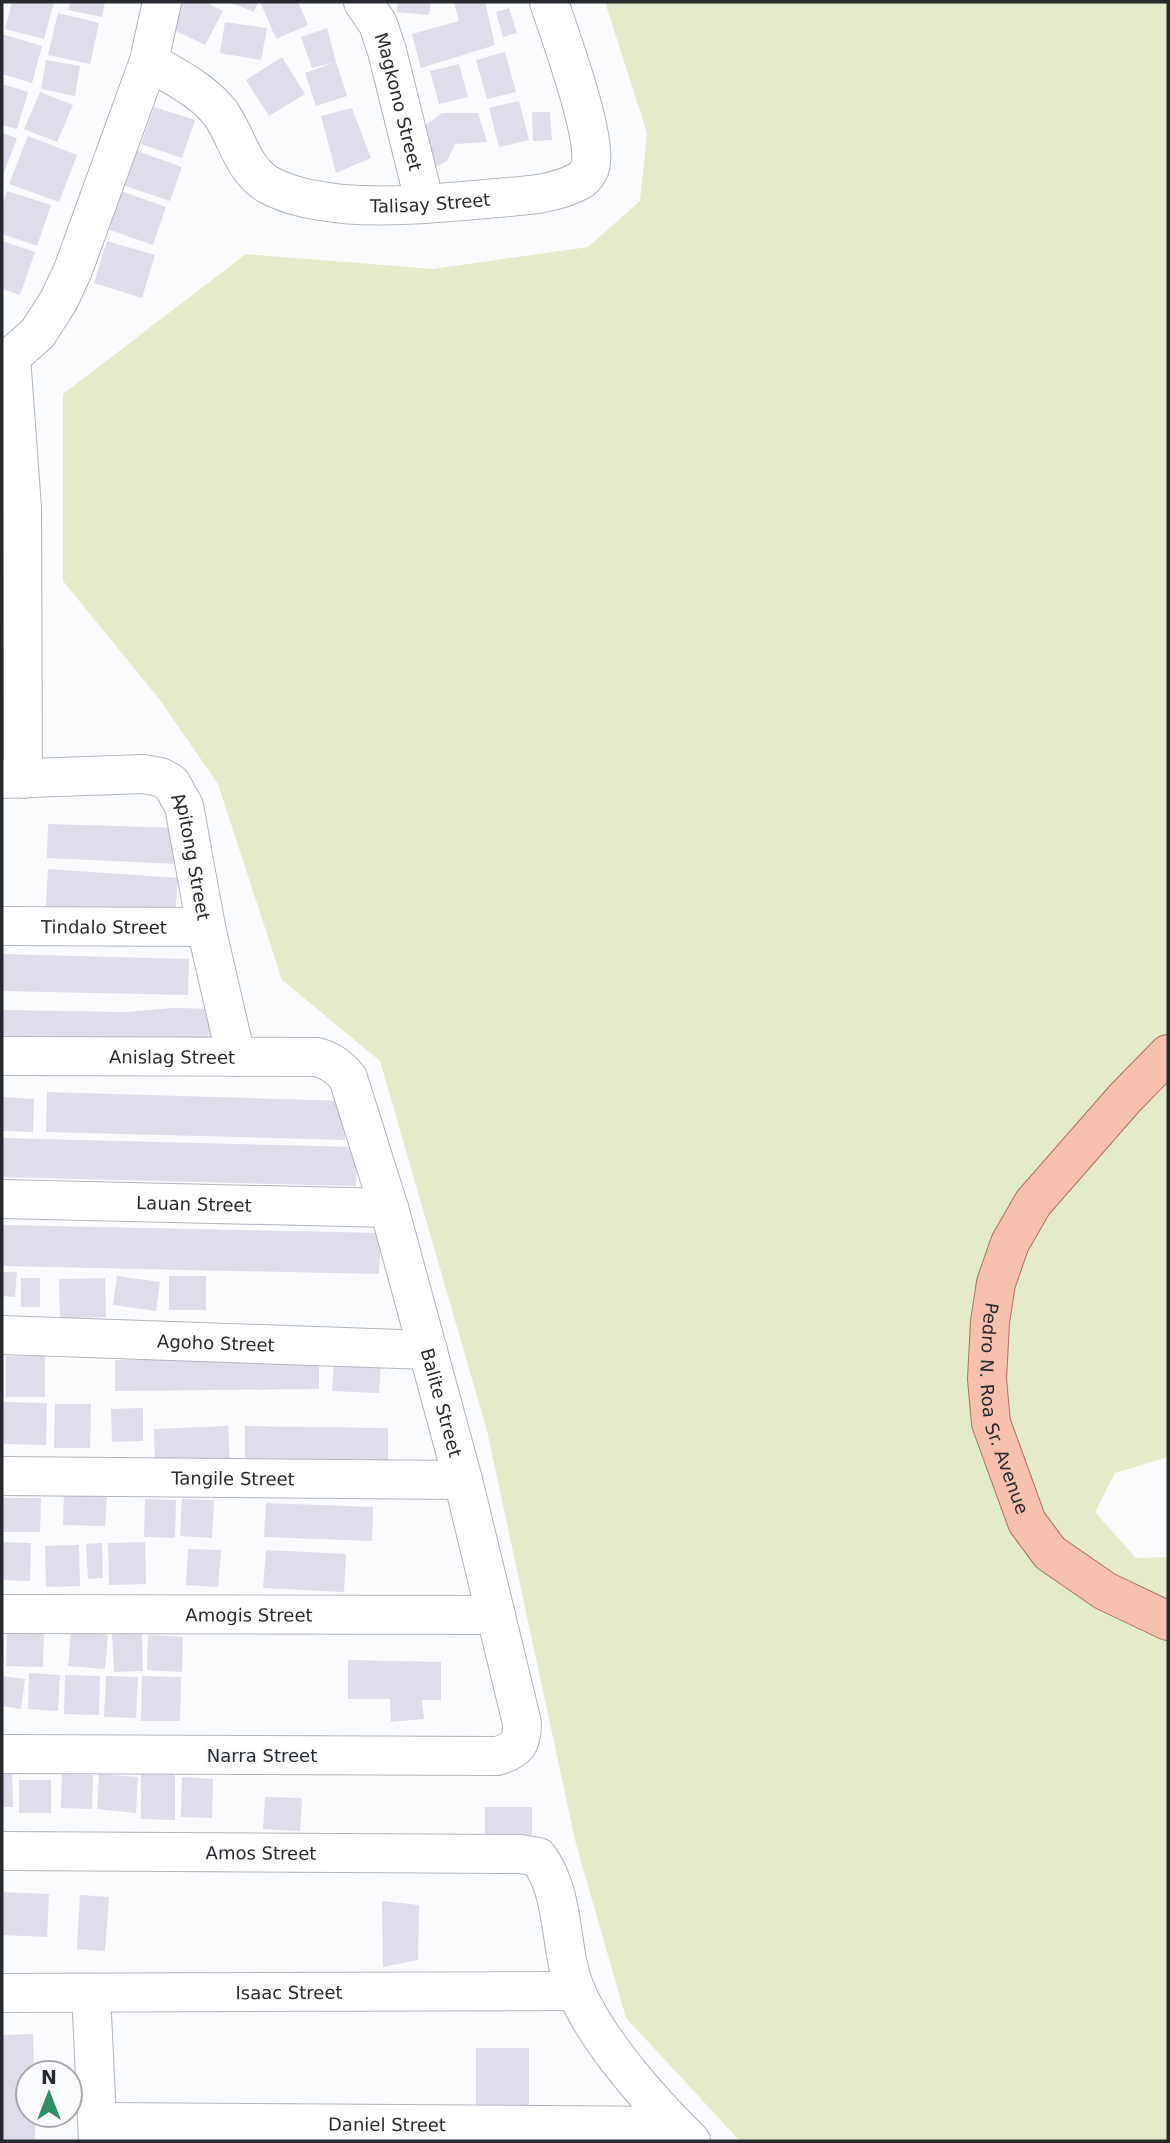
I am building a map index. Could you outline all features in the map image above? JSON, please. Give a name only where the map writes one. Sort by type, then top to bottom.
[{"type":"main road","name":"Pedro N. Roa Sr. Avenue","points":[[1168,1054],[1125,1098],[1033,1203],[1010,1243],[996,1283],[990,1322],[987,1379],[991,1423],[1027,1522],[1050,1553],[1105,1591],[1168,1621]]},
{"type":"street","points":[[12,779],[12,508],[6,357],[38,332],[59,300],[149,61],[162,2]]},
{"type":"street","name":"Magkono Street","points":[[363,2],[378,24],[387,51],[425,204]]},
{"type":"street","name":"Talisay Street","points":[[149,61],[208,98],[232,132],[246,164],[266,183],[301,198],[334,203],[425,204],[551,191],[581,180],[591,167],[592,152],[580,97],[548,2]]},
{"type":"street","name":"Apitong Street","points":[[12,779],[143,775],[160,777],[171,783],[184,806],[206,927],[236,1057]]},
{"type":"street","name":"Tindalo Street","points":[[2,926],[206,927]]},
{"type":"street","name":"Anislag Street","points":[[2,1056],[317,1057],[340,1068]]},
{"type":"street","name":"Balite Street","points":[[340,1068],[353,1090],[463,1480],[522,1723],[522,1736],[518,1745]]},
{"type":"street","name":"Lauan Street","points":[[2,1199],[388,1208]]},
{"type":"street","name":"Agoho Street","points":[[2,1335],[428,1350]]},
{"type":"street","name":"Tangile Street","points":[[2,1476],[463,1480]]},
{"type":"street","name":"Amogis Street","points":[[2,1614],[496,1615]]},
{"type":"street","name":"Narra Street","points":[[2,1754],[497,1756],[509,1753],[518,1745]]},
{"type":"street","name":"Amos Street","points":[[2,1851],[520,1854],[538,1857],[549,1872],[557,1897],[565,1951],[576,1991]]},
{"type":"street","points":[[576,1991],[623,2066],[683,2134]]},
{"type":"street","name":"Isaac Street","points":[[2,1993],[576,1991]]},
{"type":"street","points":[[91,1993],[98,2132]]},
{"type":"street","name":"Daniel Street","points":[[98,2132],[683,2134]]},
{"type":"green space","points":[[605,2],[1168,2],[1168,1457],[1115,1473],[1095,1512],[1136,1558],[1168,1557],[1168,2141],[740,2141],[626,2018],[576,1844],[487,1431],[380,1061],[282,980],[218,784],[160,700],[63,581],[63,394],[246,254],[433,269],[588,247],[640,201],[647,133]]},
{"type":"building","points":[[12,2],[54,2],[44,39],[5,29]]},
{"type":"building","points":[[70,2],[105,2],[102,17],[68,10]]},
{"type":"building","points":[[174,2],[205,2],[223,11],[205,45],[162,24]]},
{"type":"building","points":[[228,2],[258,2],[254,12]]},
{"type":"building","points":[[298,2],[308,25],[276,39],[261,4]]},
{"type":"building","points":[[398,2],[431,2],[429,15],[397,12]]},
{"type":"building","points":[[454,2],[485,2],[495,45],[421,68],[412,34],[459,21]]},
{"type":"building","points":[[509,8],[517,33],[503,37],[496,12]]},
{"type":"building","points":[[58,13],[99,23],[90,64],[48,55]]},
{"type":"building","points":[[225,22],[267,28],[261,60],[220,53]]},
{"type":"building","points":[[327,28],[336,62],[312,68],[301,37]]},
{"type":"building","points":[[2,34],[42,46],[32,83],[2,74]]},
{"type":"building","points":[[505,52],[516,92],[487,99],[476,60]]},
{"type":"building","points":[[282,57],[305,94],[269,116],[246,80]]},
{"type":"building","points":[[46,60],[80,66],[75,96],[41,89]]},
{"type":"building","points":[[336,62],[347,96],[316,106],[305,73]]},
{"type":"building","points":[[459,64],[468,97],[439,104],[430,71]]},
{"type":"building","points":[[2,84],[28,92],[17,129],[2,125]]},
{"type":"building","points":[[40,92],[73,105],[57,142],[24,129]]},
{"type":"building","points":[[519,101],[529,140],[499,147],[489,108]]},
{"type":"building","points":[[154,107],[195,120],[182,158],[141,144]]},
{"type":"building","points":[[352,108],[371,158],[336,173],[321,116]]},
{"type":"building","points":[[532,112],[550,112],[552,140],[533,141]]},
{"type":"building","points":[[442,113],[478,113],[487,142],[455,144],[447,161],[430,170],[424,126]]},
{"type":"building","points":[[2,133],[17,138],[2,178]]},
{"type":"building","points":[[28,136],[77,155],[59,202],[9,184]]},
{"type":"building","points":[[137,151],[182,167],[170,201],[125,186]]},
{"type":"building","points":[[118,190],[166,207],[153,245],[104,228]]},
{"type":"building","points":[[7,191],[51,205],[37,246],[2,234],[2,207]]},
{"type":"building","points":[[2,241],[35,252],[20,295],[2,289]]},
{"type":"building","points":[[107,241],[155,255],[142,298],[94,283]]},
{"type":"building","points":[[48,824],[180,828],[178,864],[47,858]]},
{"type":"building","points":[[48,869],[178,878],[175,916],[46,908]]},
{"type":"building","points":[[2,954],[189,959],[188,995],[2,991]]},
{"type":"building","points":[[172,1008],[218,1009],[217,1047],[2,1048],[2,1010],[127,1012]]},
{"type":"building","points":[[47,1092],[346,1101],[345,1140],[46,1132]]},
{"type":"building","points":[[2,1097],[34,1099],[33,1132],[2,1131]]},
{"type":"building","points":[[2,1138],[357,1147],[356,1186],[2,1177]]},
{"type":"building","points":[[2,1225],[381,1233],[379,1274],[2,1266]]},
{"type":"building","points":[[2,1272],[17,1272],[15,1297],[2,1296]]},
{"type":"building","points":[[117,1276],[160,1282],[156,1311],[113,1305]]},
{"type":"building","points":[[169,1276],[206,1276],[206,1310],[169,1310]]},
{"type":"building","points":[[21,1278],[40,1278],[40,1307],[21,1307]]},
{"type":"building","points":[[105,1278],[106,1317],[60,1318],[59,1279]]},
{"type":"building","points":[[6,1356],[45,1356],[45,1397],[6,1397]]},
{"type":"building","points":[[319,1359],[319,1389],[115,1391],[115,1360]]},
{"type":"building","points":[[334,1360],[381,1363],[379,1393],[332,1391]]},
{"type":"building","points":[[2,1402],[47,1403],[46,1445],[2,1444]]},
{"type":"building","points":[[55,1404],[91,1404],[90,1448],[54,1448]]},
{"type":"building","points":[[143,1408],[143,1441],[112,1442],[111,1409]]},
{"type":"building","points":[[228,1426],[230,1463],[155,1466],[154,1429]]},
{"type":"building","points":[[245,1426],[388,1428],[388,1460],[330,1462],[245,1458]]},
{"type":"building","points":[[64,1494],[107,1496],[105,1526],[63,1525]]},
{"type":"building","points":[[2,1498],[41,1498],[40,1532],[2,1532]]},
{"type":"building","points":[[145,1499],[176,1500],[175,1538],[144,1537]]},
{"type":"building","points":[[182,1499],[214,1500],[212,1538],[180,1536]]},
{"type":"building","points":[[266,1503],[373,1507],[372,1541],[264,1537]]},
{"type":"building","points":[[2,1542],[31,1543],[30,1581],[2,1580]]},
{"type":"building","points":[[145,1542],[146,1584],[109,1585],[108,1543]]},
{"type":"building","points":[[102,1543],[103,1578],[88,1579],[86,1544]]},
{"type":"building","points":[[79,1545],[80,1586],[46,1587],[45,1546]]},
{"type":"building","points":[[188,1549],[221,1550],[218,1587],[186,1585]]},
{"type":"building","points":[[266,1550],[346,1554],[344,1592],[263,1588]]},
{"type":"building","points":[[7,1631],[44,1632],[43,1667],[6,1666]]},
{"type":"building","points":[[71,1631],[108,1635],[105,1669],[68,1666]]},
{"type":"building","points":[[142,1631],[143,1671],[114,1672],[112,1633]]},
{"type":"building","points":[[148,1635],[183,1637],[182,1672],[147,1670]]},
{"type":"building","points":[[348,1660],[441,1662],[441,1700],[422,1700],[424,1719],[391,1722],[390,1699],[348,1699]]},
{"type":"building","points":[[29,1673],[60,1675],[58,1711],[28,1709]]},
{"type":"building","points":[[65,1675],[100,1676],[99,1715],[64,1714]]},
{"type":"building","points":[[2,1676],[25,1679],[21,1709],[2,1706]]},
{"type":"building","points":[[106,1676],[138,1677],[136,1718],[104,1717]]},
{"type":"building","points":[[142,1676],[181,1677],[180,1721],[141,1721]]},
{"type":"building","points":[[12,1771],[13,1807],[2,1807],[2,1772]]},
{"type":"building","points":[[62,1774],[93,1775],[92,1809],[61,1808]]},
{"type":"building","points":[[99,1774],[138,1777],[136,1813],[97,1809]]},
{"type":"building","points":[[141,1774],[175,1774],[175,1820],[141,1819]]},
{"type":"building","points":[[182,1777],[213,1779],[212,1818],[181,1817]]},
{"type":"building","points":[[19,1780],[51,1780],[51,1813],[19,1813]]},
{"type":"building","points":[[265,1797],[302,1798],[300,1831],[263,1829]]},
{"type":"building","points":[[485,1807],[532,1807],[532,1836],[485,1836]]},
{"type":"building","points":[[2,1892],[49,1894],[47,1937],[2,1935]]},
{"type":"building","points":[[80,1895],[109,1897],[105,1951],[77,1949]]},
{"type":"building","points":[[382,1901],[419,1905],[418,1960],[383,1967]]},
{"type":"building","points":[[33,2034],[34,2059],[14,2059],[14,2129],[35,2129],[35,2141],[2,2141],[2,2035]]},
{"type":"building","points":[[476,2048],[529,2048],[529,2105],[476,2105]]}]
